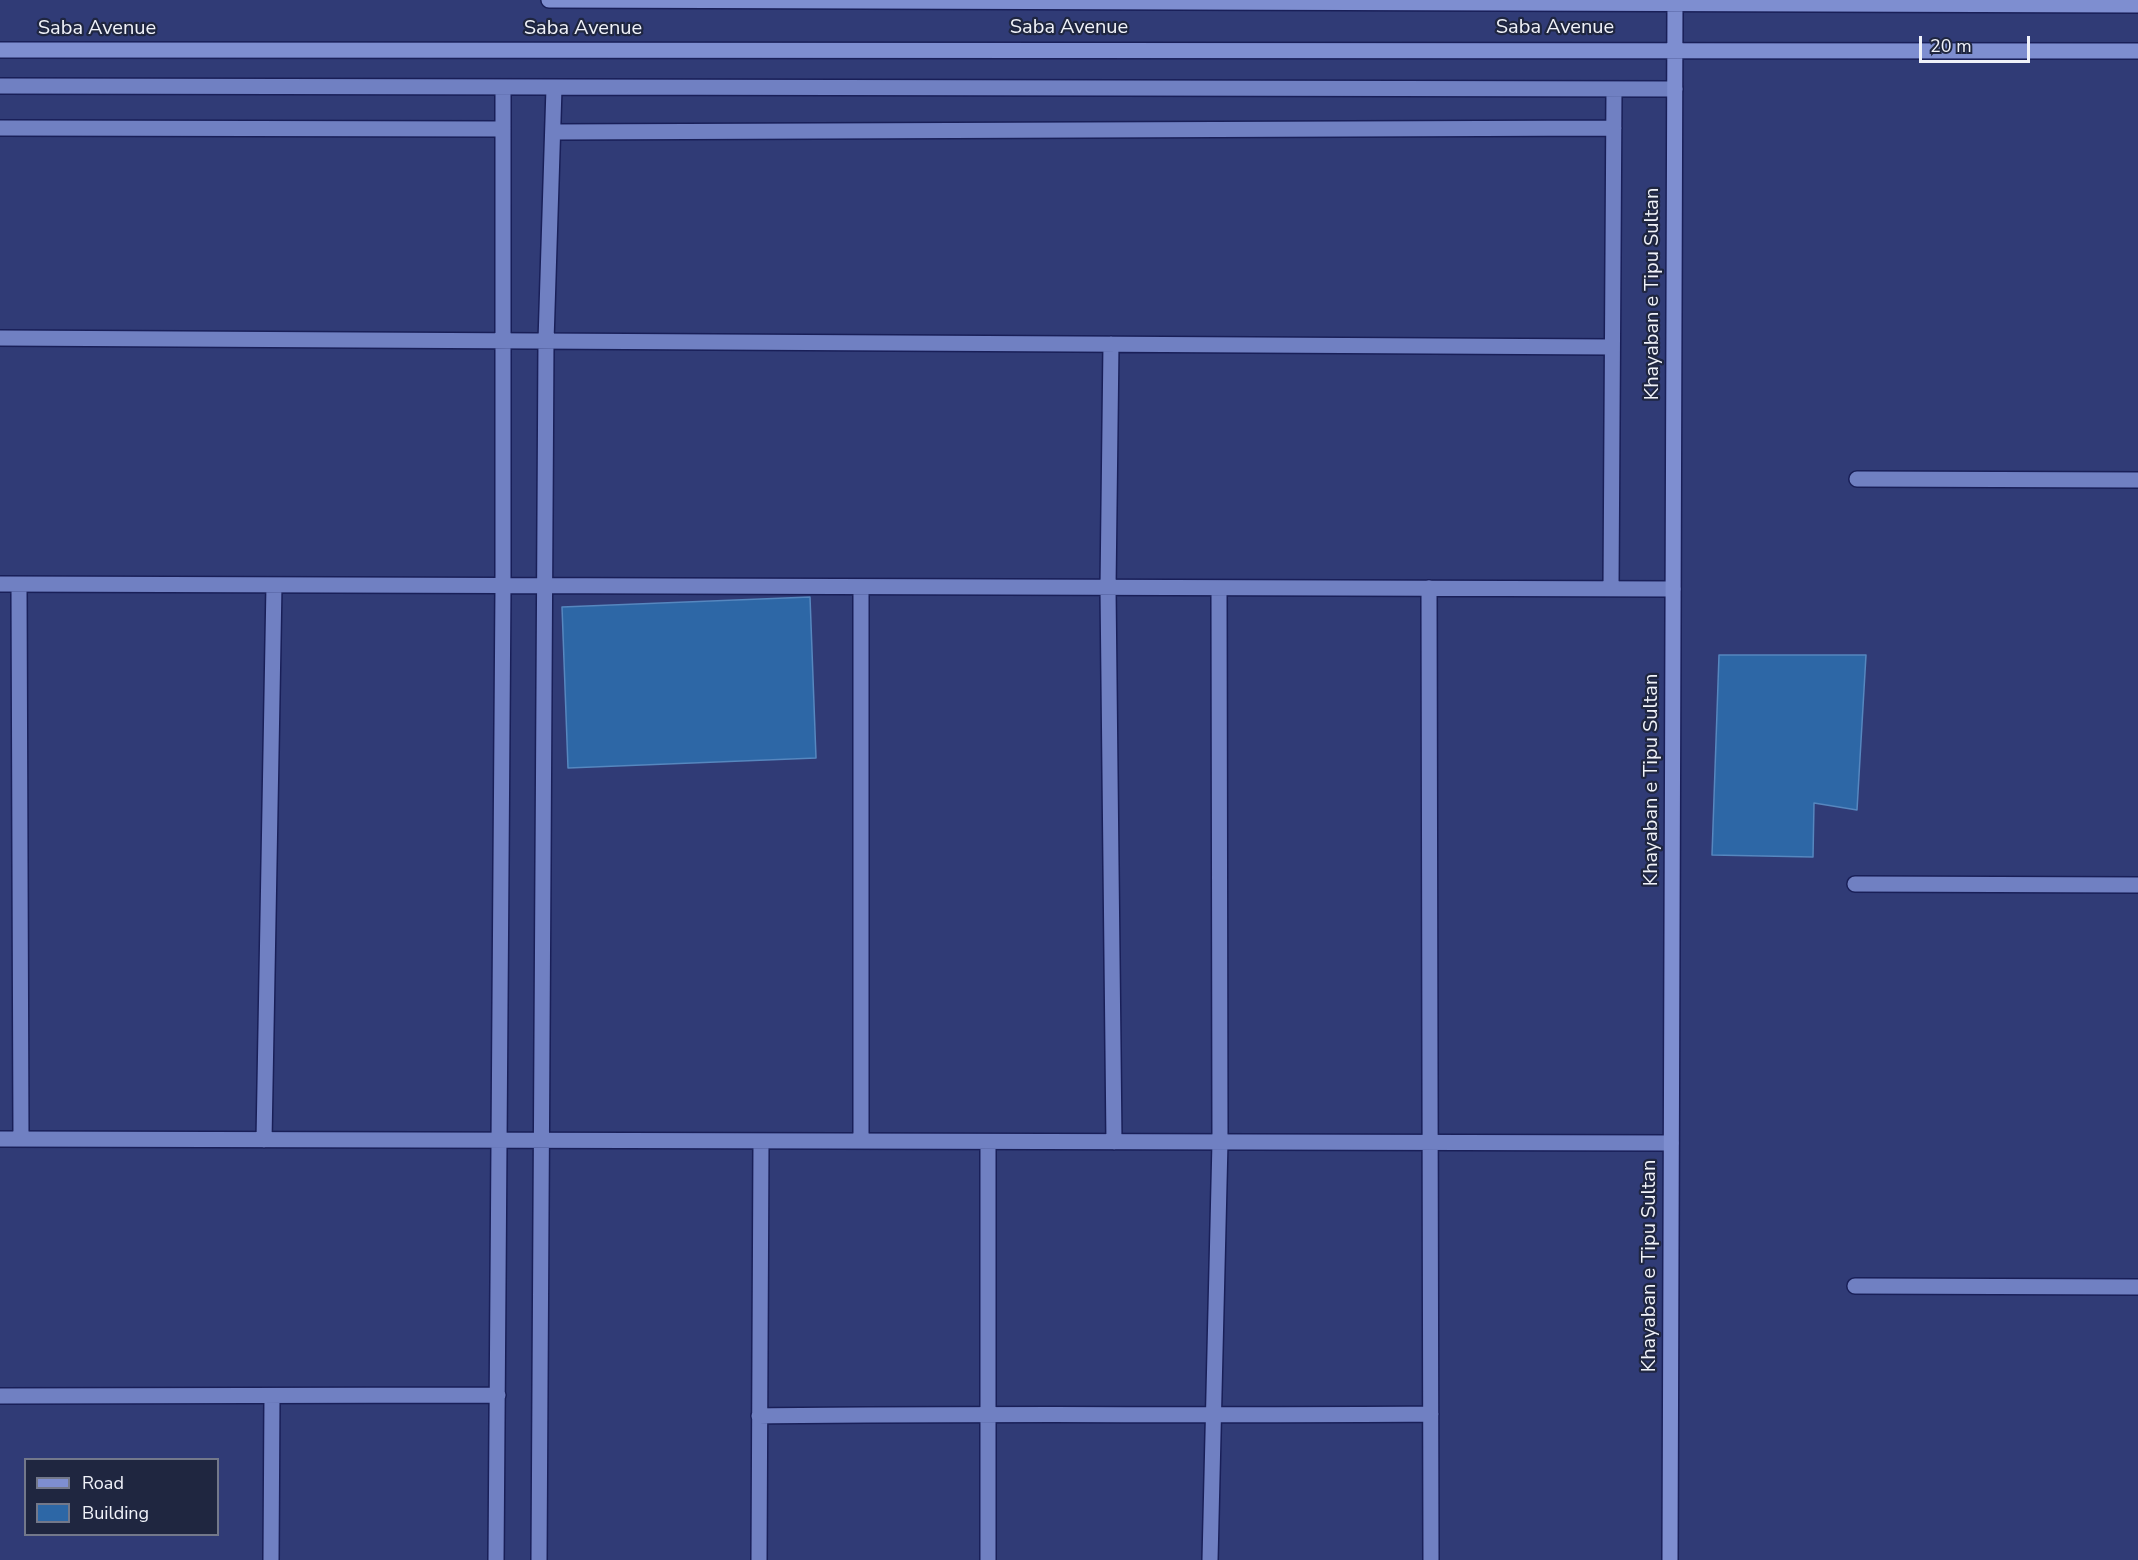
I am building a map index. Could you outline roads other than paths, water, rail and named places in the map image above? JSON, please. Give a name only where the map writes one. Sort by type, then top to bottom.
[{"type":"main road","name":"Saba Avenue","points":[[549,0],[1675,1],[2138,5]]},
{"type":"main road","name":"Khayaban e Tipu Sultan","points":[[1670,1560],[1675,1]]},
{"type":"main road","name":"Saba Avenue","points":[[0,50],[2138,51]]},
{"type":"street","points":[[0,86],[1675,89]]},
{"type":"street","points":[[496,1560],[503,586],[503,87]]},
{"type":"street","points":[[539,1560],[546,341],[554,87]]},
{"type":"street","points":[[1611,589],[1614,89]]},
{"type":"street","points":[[0,128],[503,129]]},
{"type":"street","points":[[554,132],[1614,128]]},
{"type":"street","points":[[0,338],[1612,347]]},
{"type":"street","points":[[1111,344],[1108,588],[1114,1142]]},
{"type":"street","points":[[1857,479],[2138,480]]},
{"type":"street","points":[[0,585],[1673,589]]},
{"type":"street","points":[[19,585],[21,1139]]},
{"type":"street","points":[[264,1140],[274,585]]},
{"type":"street","points":[[861,587],[861,1141]]},
{"type":"street","points":[[1210,1560],[1220,1142],[1219,588]]},
{"type":"street","points":[[1430,588],[1431,1560]]},
{"type":"street","points":[[1855,884],[2138,885]]},
{"type":"street","points":[[0,1139],[1671,1143]]},
{"type":"street","points":[[759,1560],[761,1141]]},
{"type":"street","points":[[988,1142],[988,1560]]},
{"type":"street","points":[[1855,1286],[2138,1287]]},
{"type":"street","points":[[0,1396],[498,1395]]},
{"type":"street","points":[[271,1560],[272,1396]]},
{"type":"street","points":[[759,1416],[988,1413],[1213,1416],[1431,1414]]}]
